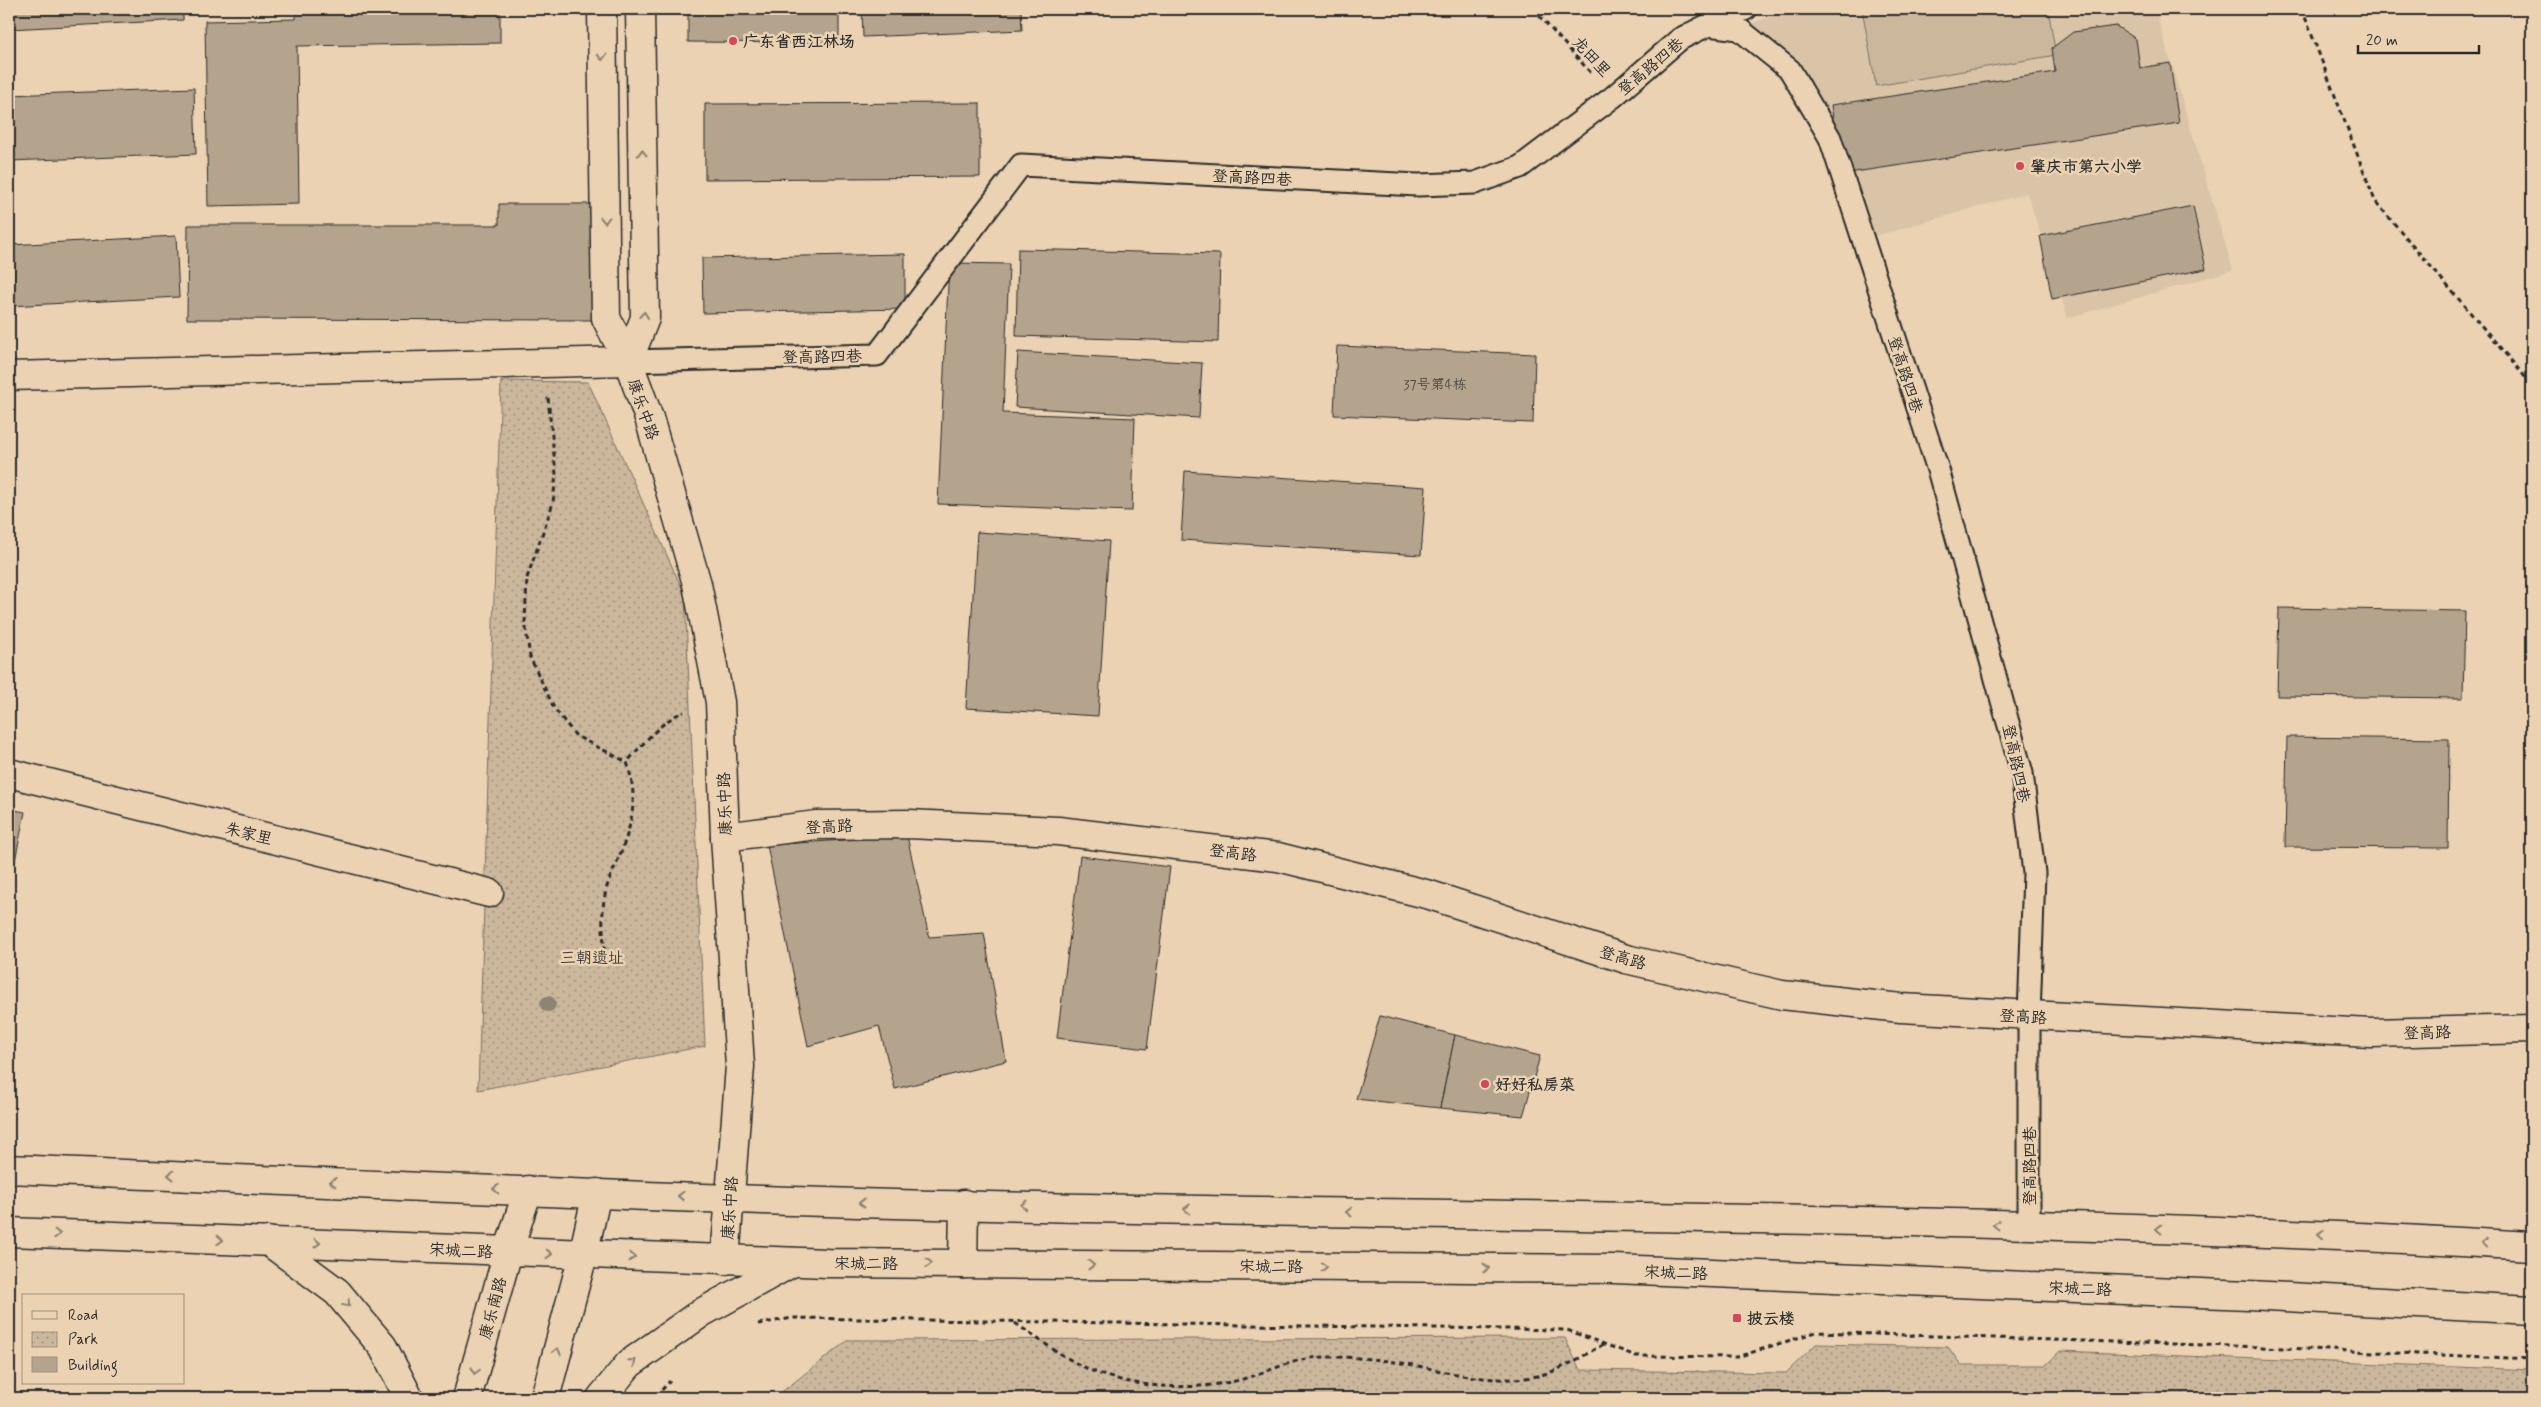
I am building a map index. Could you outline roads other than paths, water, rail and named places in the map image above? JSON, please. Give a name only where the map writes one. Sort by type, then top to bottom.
[{"type":"main road","name":"康乐中路","points":[[602,9],[606,318],[628,361],[648,418],[696,584],[720,702],[725,837],[740,1066],[725,1260]]},
{"type":"main road","name":"康乐中路","points":[[628,361],[645,318],[640,9]]},
{"type":"main road","points":[[9,376],[628,361]]},
{"type":"main road","name":"朱家里","points":[[9,773],[489,893]]},
{"type":"main road","name":"登高路","points":[[725,837],[816,825],[909,824],[1058,831],[1278,857],[1430,895],[1626,959],[1782,995],[1901,1008],[2372,1033],[2532,1029]]},
{"type":"main road","points":[[9,1168],[730,1198],[2262,1231],[2532,1246]]},
{"type":"main road","name":"康乐南路","points":[[467,1398],[508,1252],[528,1190]]},
{"type":"main road","points":[[545,1398],[583,1255],[597,1193]]},
{"type":"main road","points":[[963,1264],[964,1204]]},
{"type":"main road","name":"宋城二路","points":[[9,1232],[793,1262],[1614,1269],[2249,1295],[2532,1310]]},
{"type":"main road","points":[[268,1241],[337,1292],[383,1346],[409,1398]]},
{"type":"main road","points":[[601,1398],[629,1364],[701,1313],[793,1262]]},
{"type":"lane","points":[[1708,25],[1746,9]]},
{"type":"lane","name":"登高路四巷","points":[[628,361],[877,355],[1021,165],[1418,186],[1475,184],[1520,167],[1613,97],[1680,39],[1708,25],[1738,29],[1790,70],[1830,138],[1939,473],[2022,773],[2034,873],[2028,1016],[2028,1225]]},
{"type":"place","name":"广东省西江林场","points":[[733,41]]},
{"type":"place","name":"肇庆市第六小学","points":[[2020,166]]},
{"type":"place","name":"好好私房菜","points":[[1485,1084]]},
{"type":"place","name":"披云楼","points":[[1737,1318]]},
{"type":"park label","name":"三朝遗址","points":[[592,957]]}]
